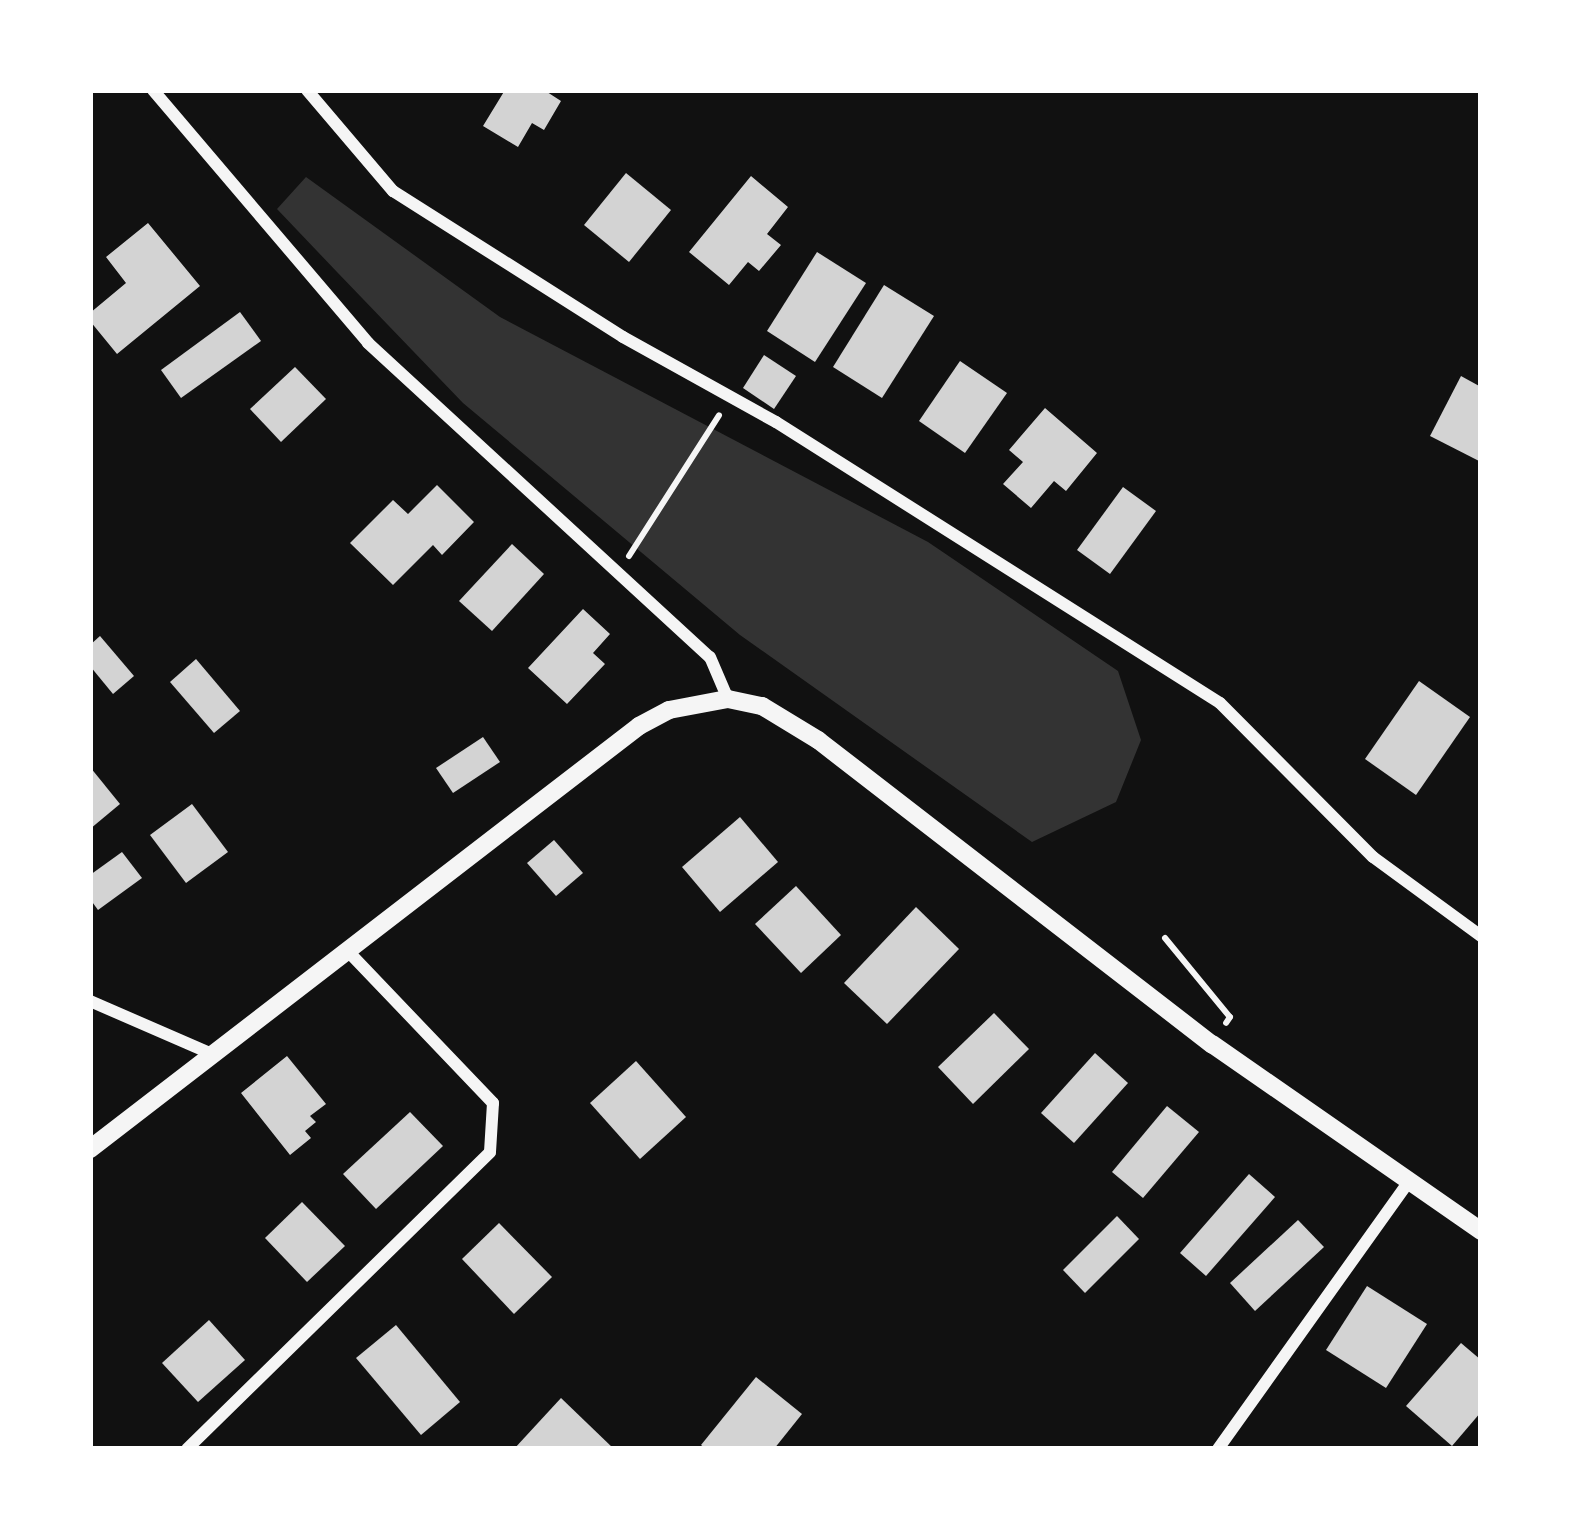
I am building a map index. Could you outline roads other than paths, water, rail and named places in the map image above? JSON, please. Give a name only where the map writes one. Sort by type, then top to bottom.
[{"type":"street","points":[[153,90],[368,343],[710,657],[728,699]]},
{"type":"street","points":[[308,90],[392,190],[623,337],[776,422],[1220,703],[1373,857],[1481,936]]},
{"type":"street","points":[[90,1149],[639,726],[669,710],[728,699],[762,706],[818,740],[1212,1044],[1481,1231]]},
{"type":"street","points":[[187,1449],[490,1153],[493,1103],[346,950]]},
{"type":"street","points":[[90,1001],[212,1054]]},
{"type":"street","points":[[1218,1449],[1409,1180]]}]
